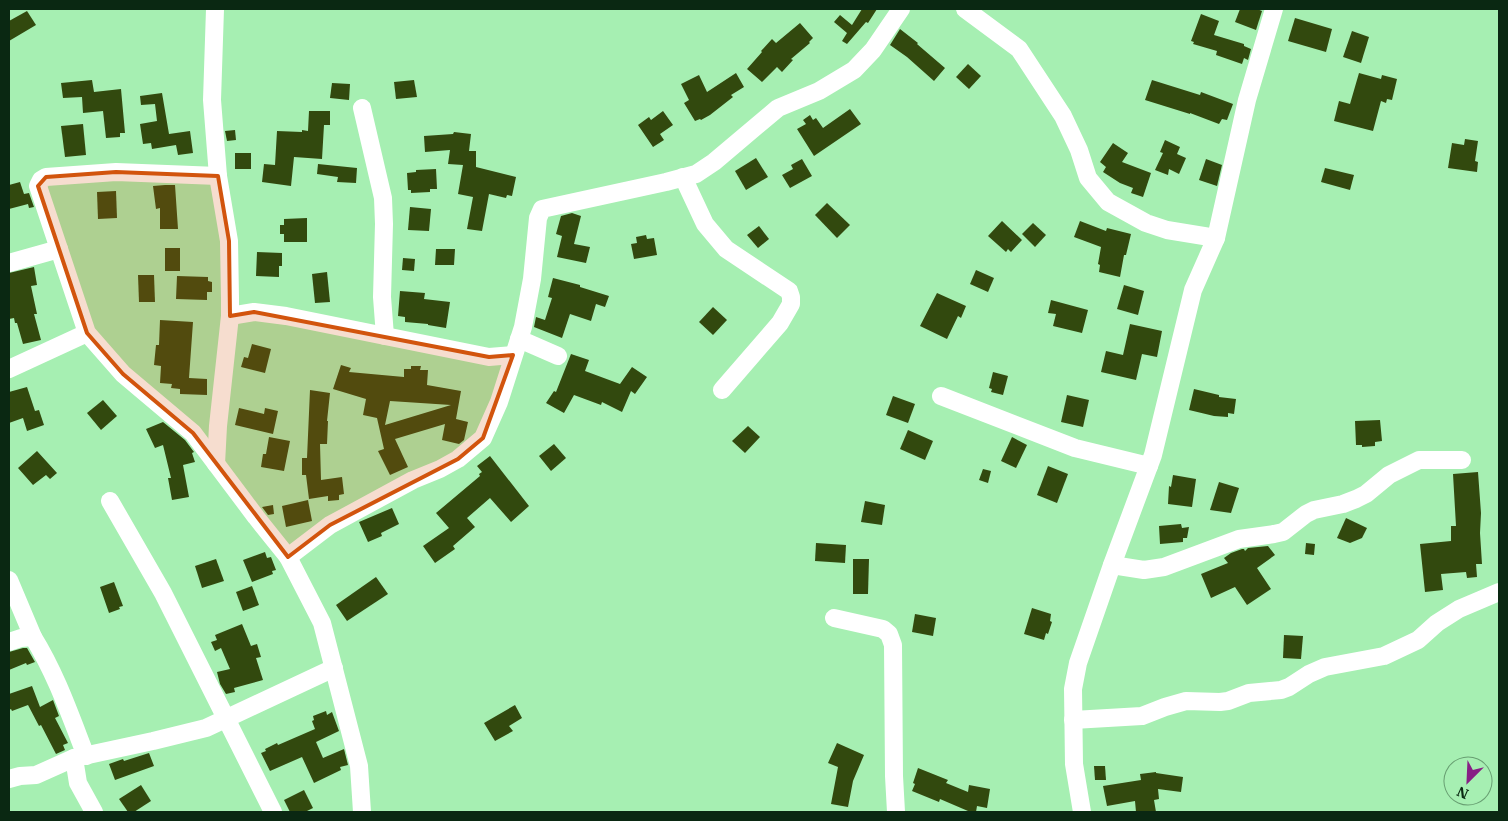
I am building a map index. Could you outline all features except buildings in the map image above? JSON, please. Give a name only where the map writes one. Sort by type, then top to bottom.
[{"type":"street","points":[[215,9],[212,100],[218,176],[229,241],[230,316],[218,426],[216,464]]},
{"type":"street","points":[[288,557],[330,525],[413,480],[458,459],[483,438],[499,402],[523,328],[532,279],[538,218],[542,209],[696,174],[714,162],[778,108],[819,91],[854,70],[873,50],[901,9]]},
{"type":"street","points":[[965,9],[1019,49],[1063,116],[1088,178],[1108,202],[1146,223],[1167,230],[1216,238]]},
{"type":"street","points":[[1082,812],[1074,764],[1073,689],[1078,663],[1153,455],[1193,290],[1216,238],[1227,182],[1247,100],[1274,9]]},
{"type":"street","points":[[362,108],[383,198],[382,297],[384,336]]},
{"type":"street","points":[[218,176],[116,172],[46,177],[41,180],[38,186],[87,333],[123,374],[193,433],[288,557],[322,623],[359,766],[362,812]]},
{"type":"street","points":[[683,178],[705,224],[726,249],[789,291],[791,297],[791,304],[780,323],[722,390]]},
{"type":"street","points":[[9,263],[59,249]]},
{"type":"street","points":[[230,316],[254,312],[286,316],[489,357],[516,347],[558,356]]},
{"type":"street","points":[[9,369],[87,333]]},
{"type":"street","points":[[941,396],[1076,448],[1149,466]]},
{"type":"street","points":[[1112,565],[1144,570],[1164,567],[1239,538],[1283,532],[1314,510],[1343,504],[1366,494],[1389,475],[1419,460],[1462,460]]},
{"type":"street","points":[[110,501],[163,593],[273,812]]},
{"type":"street","points":[[9,580],[33,637],[59,686],[80,757],[78,784],[94,812]]},
{"type":"street","points":[[1073,720],[1142,716],[1186,701],[1220,702],[1249,693],[1280,690],[1325,667],[1384,656],[1418,640],[1459,609],[1499,592]]},
{"type":"street","points":[[834,618],[883,629],[889,634],[893,645],[896,812]]},
{"type":"street","points":[[9,642],[33,637]]},
{"type":"street","points":[[9,779],[36,775],[80,757],[206,728],[334,668]]},
{"type":"highlighted area","points":[[116,172],[218,176],[229,241],[230,316],[254,312],[489,357],[513,355],[483,438],[458,459],[330,525],[288,557],[193,433],[123,374],[87,333],[38,186],[46,177]]}]
